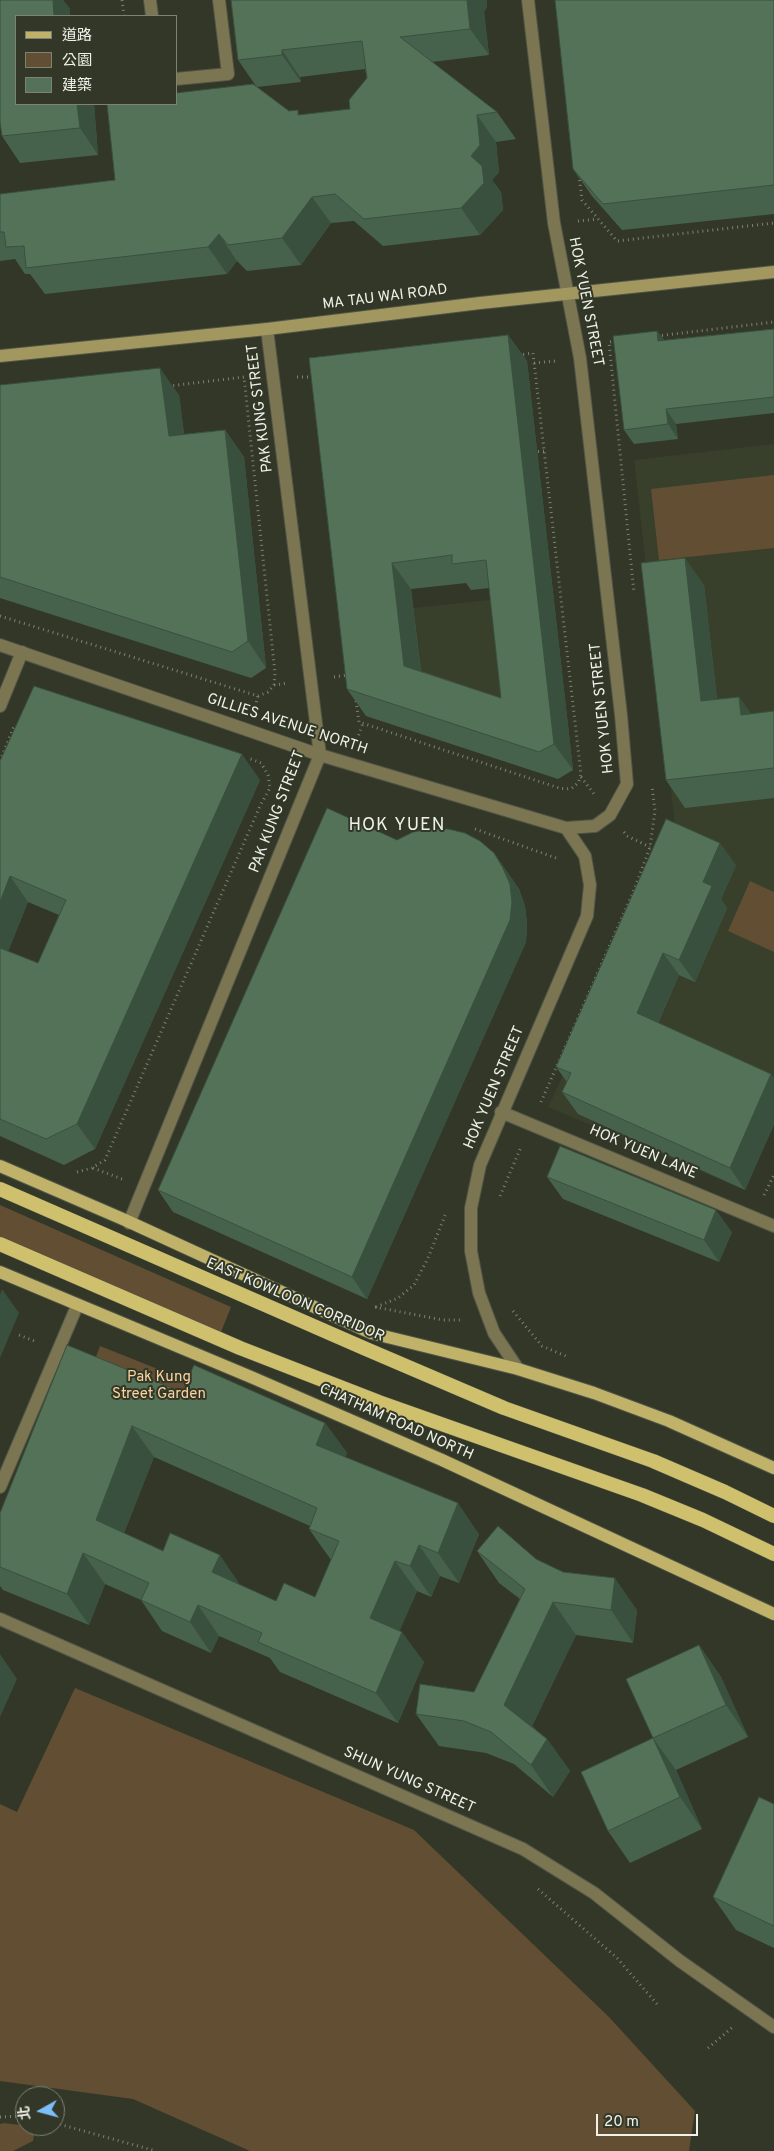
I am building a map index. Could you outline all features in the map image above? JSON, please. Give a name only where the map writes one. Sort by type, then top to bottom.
[{"type":"highway","name":"EAST KOWLOON CORRIDOR","points":[[0,1189],[504,1408],[653,1462],[725,1492],[774,1516]]},
{"type":"highway","points":[[0,1244],[152,1311],[303,1373],[642,1495],[703,1520],[774,1554]]},
{"type":"main road","name":"MA TAU WAI ROAD","points":[[0,356],[268,329],[774,272]]},
{"type":"main road","points":[[0,1166],[129,1222],[371,1333],[518,1369],[594,1393],[669,1421],[774,1468]]},
{"type":"main road","name":"CHATHAM ROAD NORTH","points":[[0,1272],[251,1377],[442,1460],[774,1614]]},
{"type":"street","points":[[150,0],[152,15]]},
{"type":"street","points":[[178,79],[228,74],[219,0]]},
{"type":"street","name":"HOK YUEN STREET","points":[[528,0],[554,224],[582,374],[621,715],[627,784],[610,815],[595,826],[566,828]]},
{"type":"street","name":"PAK KUNG STREET","points":[[129,1222],[320,755],[268,329]]},
{"type":"street","name":"GILLIES AVENUE NORTH","points":[[0,645],[320,755],[566,828]]},
{"type":"street","points":[[0,706],[22,652]]},
{"type":"street","name":"HOK YUEN STREET","points":[[518,1369],[494,1332],[479,1293],[471,1251],[471,1208],[480,1165],[501,1112],[587,916],[590,885],[585,856],[566,828]]},
{"type":"street","name":"HOK YUEN LANE","points":[[501,1112],[773,1223]]},
{"type":"street","points":[[0,1487],[78,1306]]},
{"type":"street","name":"SHUN YUNG STREET","points":[[0,1619],[523,1849],[594,1893],[680,1961],[774,2027]]},
{"type":"path","points":[[122,0],[124,15]]},
{"type":"path","points":[[579,172],[582,200],[617,241],[774,223]]},
{"type":"path","points":[[648,337],[774,322]]},
{"type":"path","points":[[609,342],[619,341]]},
{"type":"path","points":[[356,693],[359,722],[558,788],[572,788],[578,783],[581,775],[533,353],[510,356]]},
{"type":"path","points":[[0,616],[258,696],[268,692],[274,685],[275,673],[244,377],[166,386]]},
{"type":"path","points":[[525,453],[544,451]]},
{"type":"path","points":[[0,761],[17,720]]},
{"type":"path","points":[[75,1172],[92,1168],[104,1160],[270,788],[268,776],[261,763],[242,756]]},
{"type":"path","points":[[473,828],[557,859],[560,863]]},
{"type":"path","points":[[627,836],[650,847]]},
{"type":"path","points":[[448,1206],[428,1258],[414,1285],[398,1298],[376,1307],[443,1320],[466,1320]]},
{"type":"path","points":[[538,1889],[617,1958],[657,2004]]},
{"type":"path","points":[[0,2117],[15,2116]]},
{"type":"path","points":[[65,2126],[156,2151]]},
{"type":"shaded area","points":[[774,444],[774,1125],[745,1190],[548,1107],[676,835],[634,460]]},
{"type":"shaded area","points":[[553,593],[573,770],[558,779],[366,716],[386,611]]},
{"type":"green space","points":[[774,475],[774,548],[659,560],[651,489]]},
{"type":"green space","points":[[750,881],[774,892],[774,952],[728,931]]},
{"type":"green space","points":[[0,1205],[231,1307],[219,1337],[0,1240]]},
{"type":"green space","name":"Pak Kung Street Garden","points":[[100,1346],[188,1381],[176,1411],[89,1375]]},
{"type":"green space","points":[[75,1688],[414,1830],[609,2017],[695,2111],[689,2151],[250,2151],[133,2099],[65,2090],[65,2086],[37,2086],[0,2081],[0,1804],[17,1812]]},
{"type":"green space","points":[[0,2124],[15,2124],[15,2136],[34,2136],[33,2141],[13,2151],[0,2151]]},
{"type":"building","points":[[0,0],[53,0],[54,15],[15,15],[15,105],[77,105],[80,128],[2,136],[0,122]]},
{"type":"building","points":[[231,0],[467,0],[470,29],[400,37],[497,112],[477,115],[480,145],[471,156],[482,166],[484,183],[461,208],[364,219],[335,194],[312,197],[282,238],[228,245],[219,234],[208,247],[26,268],[24,246],[6,247],[4,232],[0,232],[0,194],[115,180],[107,105],[178,105],[178,93],[253,84],[289,111],[298,110],[298,115],[350,109],[349,100],[367,78],[362,41],[282,50],[282,55],[238,60]]},
{"type":"building","points":[[555,0],[774,0],[774,185],[603,204],[573,169]]},
{"type":"building","points":[[774,329],[774,397],[666,409],[668,424],[624,430],[613,336],[657,331],[658,341]]},
{"type":"building","points":[[508,335],[554,744],[539,752],[347,689],[309,358]],"holes":[[[452,555],[452,564],[486,560],[501,698],[404,666],[392,563]]]},
{"type":"building","points":[[160,368],[169,436],[225,430],[248,641],[232,652],[0,577],[0,385]]},
{"type":"building","points":[[685,558],[701,701],[739,697],[741,715],[774,711],[774,768],[666,780],[641,563]]},
{"type":"building","points":[[34,686],[242,754],[77,1124],[46,1139],[0,1119],[0,948],[38,963],[66,900],[10,876],[0,902],[0,761]]},
{"type":"building","points":[[327,808],[397,840],[413,832],[430,829],[448,829],[465,833],[480,841],[494,853],[510,884],[512,902],[510,920],[352,1277],[158,1190]]},
{"type":"building","points":[[666,819],[720,843],[703,882],[712,886],[679,960],[663,953],[637,1013],[771,1074],[730,1168],[562,1092],[571,1073],[556,1067]]},
{"type":"building","points":[[560,1146],[716,1210],[704,1240],[547,1177]]},
{"type":"building","points":[[67,1345],[182,1392],[194,1365],[325,1423],[316,1445],[458,1503],[438,1553],[419,1545],[410,1566],[395,1561],[370,1618],[402,1632],[376,1693],[258,1642],[262,1633],[198,1605],[190,1622],[141,1600],[149,1583],[83,1553],[67,1594],[0,1567],[0,1513]],"holes":[[[132,1426],[317,1508],[309,1529],[339,1541],[315,1597],[284,1583],[276,1601],[212,1572],[220,1555],[170,1533],[163,1551],[96,1520]]]},
{"type":"building","points":[[498,1526],[536,1559],[563,1572],[615,1578],[611,1610],[553,1602],[504,1705],[547,1739],[531,1765],[491,1732],[464,1721],[416,1714],[420,1684],[474,1692],[525,1589],[477,1551]]},
{"type":"building","points":[[699,1645],[726,1705],[653,1738],[626,1679]]},
{"type":"building","points":[[653,1738],[680,1797],[608,1831],[581,1772]]},
{"type":"building","points":[[759,1797],[774,1804],[774,1926],[713,1897]]},
{"type":"district","name":"HOK YUEN","points":[[397,826]]}]
